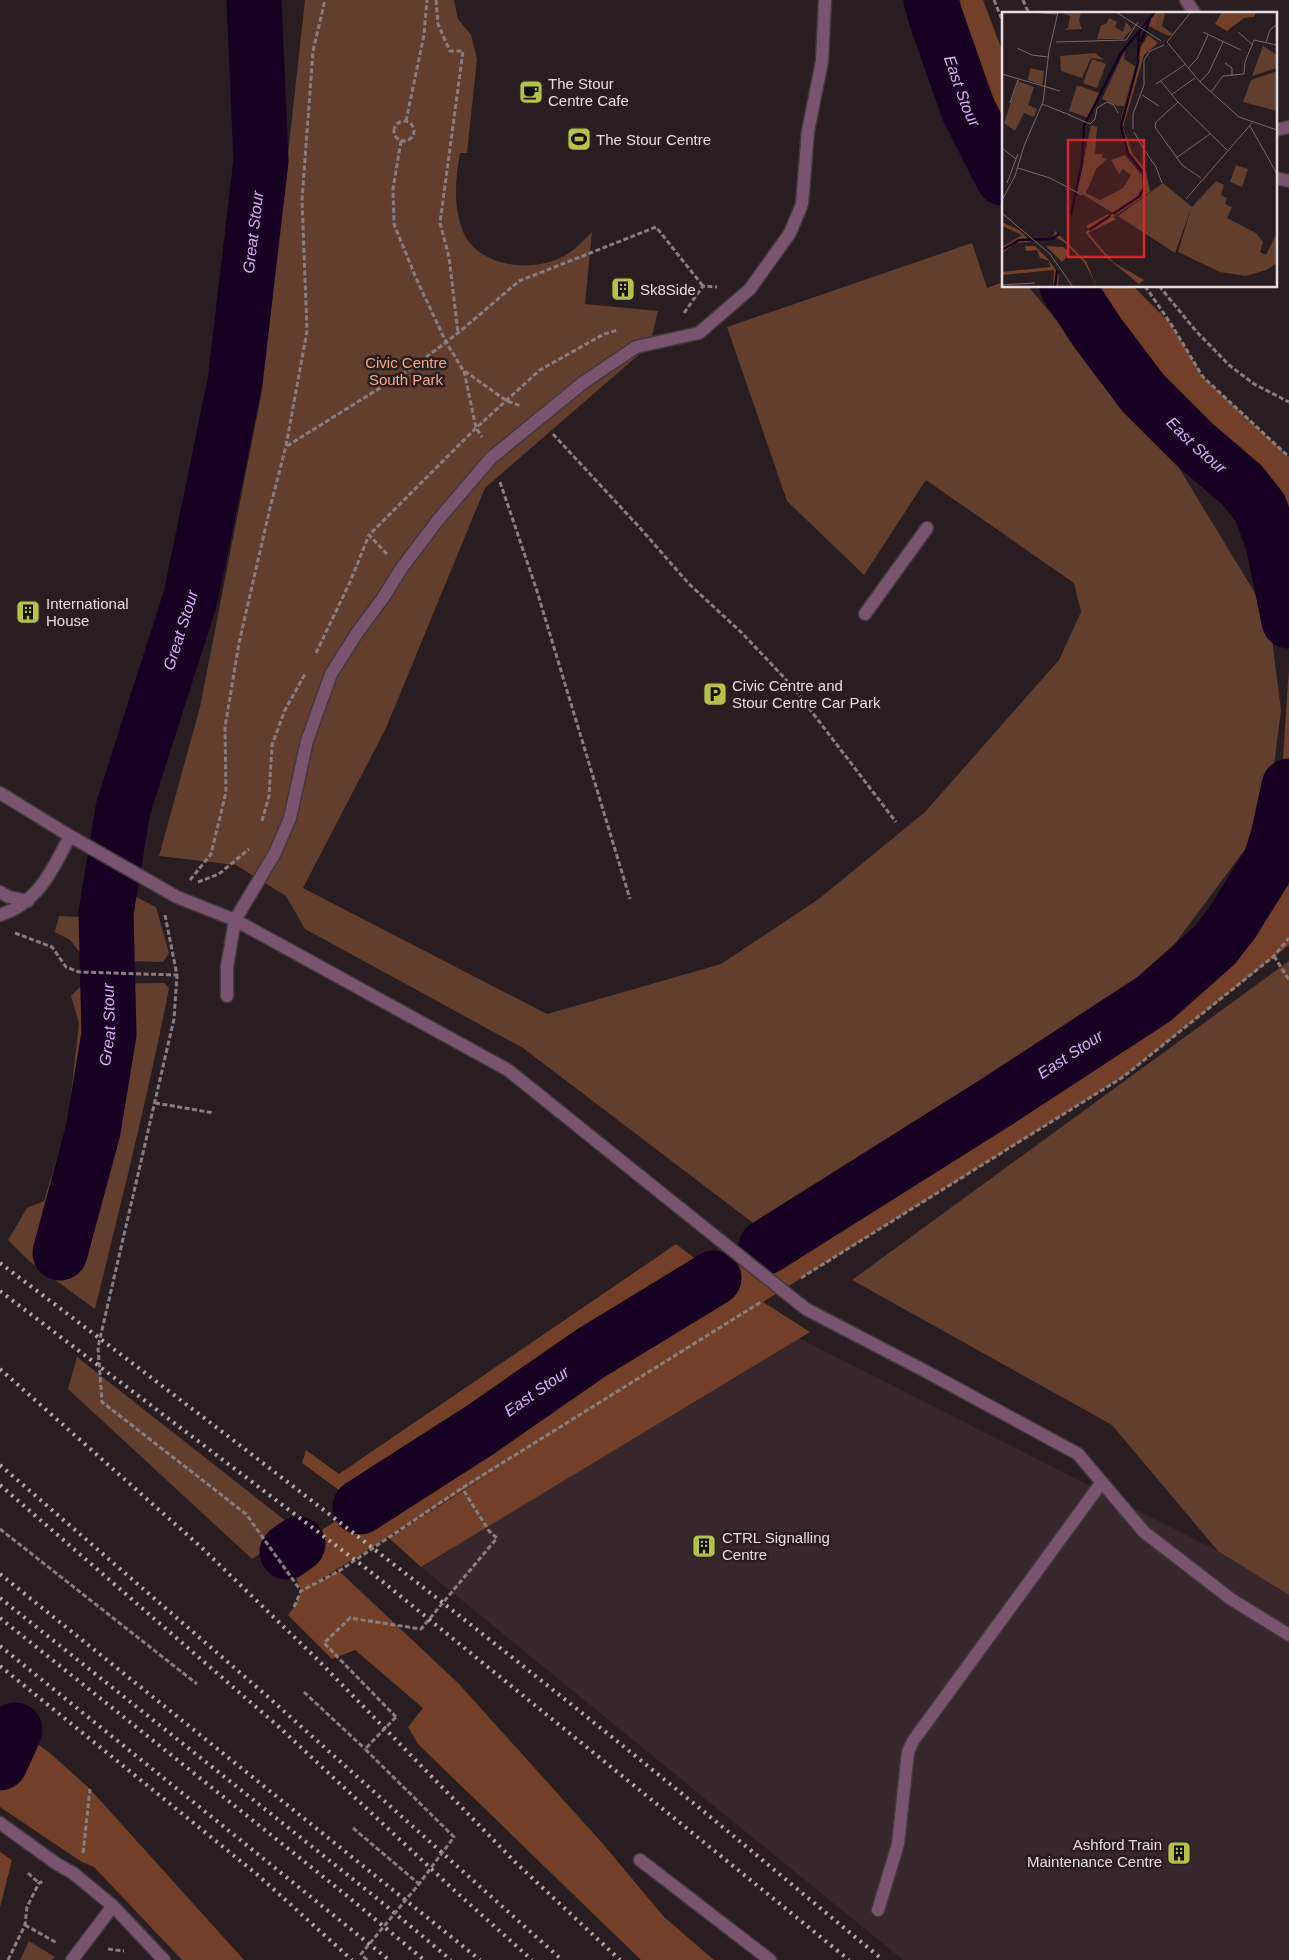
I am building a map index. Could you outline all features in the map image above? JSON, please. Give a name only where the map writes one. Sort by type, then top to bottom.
[{"type":"street","points":[[227,996],[227,967],[235,920],[275,853],[290,818],[307,741],[330,674],[401,569],[438,520],[491,458],[584,382],[636,347],[700,333],[750,289],[790,233],[802,204],[808,131],[822,61],[826,0]]},
{"type":"street","points":[[1186,0],[1193,12]]},
{"type":"street","points":[[1276,130],[1289,127]]},
{"type":"street","points":[[1276,178],[1289,181]]},
{"type":"street","points":[[866,614],[927,528]]},
{"type":"street","points":[[0,793],[160,888],[177,897],[235,920],[508,1070],[806,1310],[927,1372],[1078,1454],[1144,1532],[1232,1599],[1289,1636]]},
{"type":"street","points":[[0,915],[12,912],[28,901],[75,839]]},
{"type":"street","points":[[0,892],[9,897],[28,901]]},
{"type":"street","points":[[878,1910],[898,1844],[908,1752],[913,1741],[1102,1482]]},
{"type":"street","points":[[0,1822],[57,1864],[73,1873],[113,1906],[164,1960]]},
{"type":"street","points":[[640,1860],[770,1960]]},
{"type":"street","points":[[74,1957],[113,1906]]},
{"type":"path","points":[[294,1607],[301,1591],[246,1514],[102,1402],[98,1346],[174,1019],[176,976],[165,914],[211,854],[226,792],[224,727],[239,643],[286,446],[307,331],[302,200],[313,51],[325,0]]},
{"type":"path","points":[[406,121],[424,35],[427,0]]},
{"type":"path","points":[[436,0],[438,24],[450,51],[463,51],[440,223],[448,256],[458,333]]},
{"type":"path","points":[[994,0],[1002,20]]},
{"type":"path","points":[[1023,0],[1028,12]]},
{"type":"path","points":[[406,121],[412,124],[414,133],[411,138],[401,141],[396,136],[395,127],[400,122],[406,121]]},
{"type":"path","points":[[401,141],[393,189],[394,224],[416,278],[446,342],[464,370],[476,428],[491,458],[536,588],[630,899]]},
{"type":"path","points":[[286,446],[412,368],[458,333],[519,281],[656,227],[703,286]]},
{"type":"path","points":[[1146,288],[1203,377],[1289,457]]},
{"type":"path","points":[[1161,288],[1196,331],[1229,365],[1254,384],[1289,402]]},
{"type":"path","points":[[464,370],[507,401],[519,404],[540,419],[689,584],[742,633],[792,686],[896,822]]},
{"type":"path","points":[[7,930],[52,947],[66,967],[79,972],[176,976]]},
{"type":"path","points":[[1274,956],[1289,980]]},
{"type":"path","points":[[155,1103],[214,1113]]},
{"type":"path","points":[[365,1748],[396,1717],[324,1643],[350,1618],[421,1630],[497,1538],[489,1530],[462,1488]]},
{"type":"path","points":[[0,1529],[197,1684]]},
{"type":"path","points":[[304,1692],[365,1748],[454,1837],[419,1884],[361,1954],[367,1960]]},
{"type":"path","points":[[73,1873],[82,1862],[90,1789]]},
{"type":"path","points":[[353,1828],[419,1884]]},
{"type":"path","points":[[8,1960],[24,1925],[27,1907],[39,1882],[48,1880],[57,1864]]},
{"type":"path","points":[[24,1925],[74,1957]]},
{"type":"path","points":[[105,1948],[128,1953]]},
{"type":"shaded area","points":[[939,0],[983,0],[1002,50],[1002,170],[968,109]]},
{"type":"shaded area","points":[[1069,288],[1135,288],[1171,324],[1203,377],[1289,457],[1289,627],[1241,485],[1143,393]]},
{"type":"shaded area","points":[[1289,666],[1289,945],[1123,1077],[763,1302],[810,1332],[421,1567],[389,1538],[510,1461],[310,1586],[339,1571],[459,1684],[603,1844],[664,1917],[714,1960],[641,1960],[418,1744],[408,1727],[423,1708],[355,1650],[332,1659],[288,1615],[301,1591],[287,1552],[766,1247],[1215,945],[1278,837]]},
{"type":"shaded area","points":[[676,1244],[709,1269],[354,1501],[302,1463],[306,1450],[339,1474]]},
{"type":"shaded area","points":[[799,1338],[1218,1551],[1289,1595],[1289,1960],[903,1960],[421,1567]]},
{"type":"shaded area","points":[[0,1717],[50,1753],[90,1789],[244,1960],[182,1960],[94,1867],[82,1862],[0,1807]]},
{"type":"shaded area","points":[[0,1852],[12,1860],[0,1907]]},
{"type":"green space","name":"Civic Centre South Park","points":[[305,0],[454,0],[458,19],[471,35],[477,59],[467,153],[460,153],[456,180],[458,217],[467,240],[477,250],[490,258],[504,263],[534,265],[549,262],[566,255],[592,232],[585,304],[658,311],[650,345],[485,488],[386,728],[303,888],[547,1014],[721,964],[820,898],[925,812],[1059,660],[1081,612],[1074,583],[926,480],[864,575],[787,501],[727,327],[972,243],[987,288],[1002,282],[1002,288],[1030,288],[1176,463],[1269,616],[1281,710],[1267,820],[1165,957],[1006,1073],[765,1232],[523,1048],[305,929],[286,896],[236,865],[159,856],[200,707],[262,390]]},
{"type":"green space","points":[[91,874],[156,907],[169,953],[163,962],[86,960],[70,940],[55,932],[59,916],[78,917],[94,890],[83,886]]},
{"type":"green space","points":[[1289,961],[1289,1595],[1218,1551],[1112,1425],[852,1280]]},
{"type":"green space","points":[[164,983],[169,988],[161,1028],[95,1309],[29,1261],[8,1240],[27,1208],[44,1201],[68,1122],[79,1023],[71,996],[83,984]]},
{"type":"green space","points":[[77,1357],[296,1529],[252,1559],[68,1389]]},
{"type":"green space","points":[[29,1941],[55,1957],[52,1960],[20,1960]]},
{"type":"waterway","name":"Great Stour","points":[[60,1253],[93,1131],[109,1034],[106,913],[123,809],[191,596],[235,382],[261,161],[254,0]]},
{"type":"waterway","name":"East Stour","points":[[931,0],[968,109],[1002,176]]},
{"type":"waterway","name":"East Stour","points":[[1068,288],[1097,332],[1143,393],[1194,444],[1242,485],[1260,508],[1273,543],[1289,621]]},
{"type":"waterway","name":"East Stour","points":[[766,1247],[998,1101],[1154,999],[1215,945],[1232,923],[1270,862],[1278,837],[1289,786]]},
{"type":"waterway","name":"East Stour","points":[[360,1507],[480,1430],[591,1353],[714,1278]]},
{"type":"waterway","name":"East Stour","points":[[287,1552],[298,1544]]},
{"type":"waterway","name":"East Stour","points":[[0,1763],[15,1730]]},
{"type":"railway","points":[[0,1263],[501,1648],[692,1802],[883,1960]]},
{"type":"railway","points":[[0,1291],[367,1569],[849,1960]]},
{"type":"railway","points":[[0,1369],[201,1547],[318,1660],[515,1862],[620,1960]]},
{"type":"railway","points":[[0,1465],[267,1696],[562,1960]]},
{"type":"railway","points":[[0,1485],[278,1726],[532,1960]]},
{"type":"railway","points":[[0,1574],[480,1960]]},
{"type":"railway","points":[[0,1598],[379,1900],[451,1960]]},
{"type":"railway","points":[[0,1618],[346,1895],[424,1960]]},
{"type":"railway","points":[[0,1646],[389,1960]]},
{"type":"railway","points":[[0,1666],[259,1876],[352,1960]]},
{"type":"place","name":"The Stour Centre Cafe","points":[[531,92]]},
{"type":"place","name":"The Stour Centre","points":[[579,139]]},
{"type":"place","name":"Sk8Side","points":[[623,289]]},
{"type":"place","name":"International House","points":[[28,612]]},
{"type":"place","name":"Civic Centre and Stour Centre Car Park","points":[[715,694]]},
{"type":"place","name":"CTRL Signalling Centre","points":[[704,1546]]},
{"type":"place","name":"Ashford Train Maintenance Centre","points":[[1179,1853]]}]
